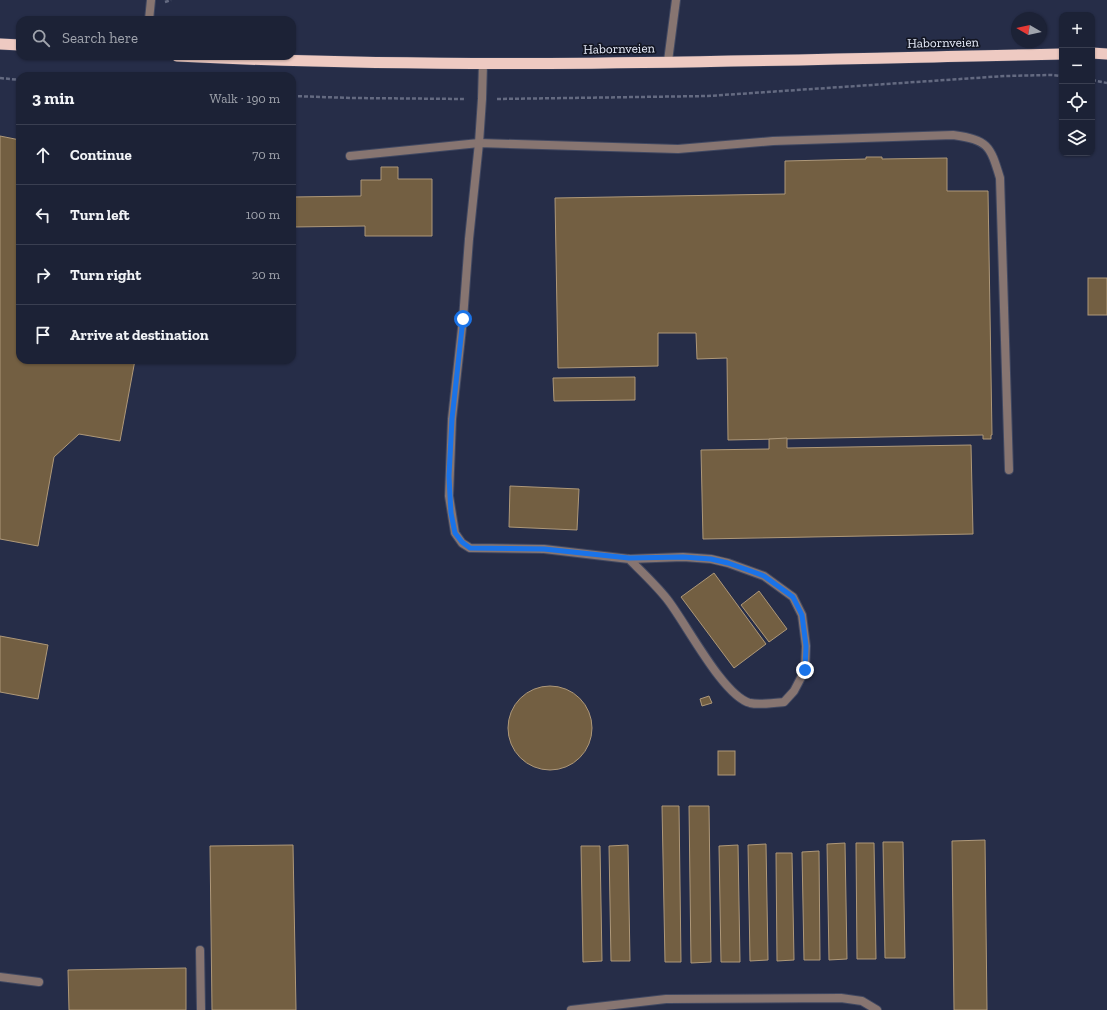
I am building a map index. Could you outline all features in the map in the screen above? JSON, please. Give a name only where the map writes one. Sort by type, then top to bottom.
[{"type":"highway","points":[[0,44],[16,45]]},
{"type":"highway","points":[[1095,53],[1107,54]]},
{"type":"highway","name":"Habornveien","points":[[266,60],[311,62],[483,63],[668,62],[1059,54]]},
{"type":"street","points":[[149,16],[151,0]]},
{"type":"street","points":[[668,62],[676,0]]},
{"type":"street","points":[[483,63],[479,143],[469,239],[463,319],[452,419],[449,476],[451,513],[455,533],[462,542],[470,548],[544,549],[629,558],[683,557],[711,559],[728,563],[764,576],[793,597],[802,615],[806,646],[805,670],[794,691],[784,702],[751,703],[737,697],[717,674],[667,599],[629,558]]},
{"type":"street","points":[[350,156],[479,143],[678,149],[773,141],[953,135],[972,137],[986,145],[994,157],[1000,178],[1009,470]]},
{"type":"street","points":[[200,950],[201,1010]]},
{"type":"street","points":[[0,977],[39,982]]},
{"type":"street","points":[[571,1010],[666,999],[841,998],[862,1001],[877,1010]]},
{"type":"path","points":[[296,96],[482,99],[708,96],[1005,76],[1059,76]]},
{"type":"path","points":[[0,78],[16,80]]},
{"type":"path","points":[[1095,80],[1107,82]]},
{"type":"building","points":[[0,136],[16,139],[16,364],[134,364],[120,441],[79,434],[54,457],[38,546],[0,539]]},
{"type":"building","points":[[866,157],[882,157],[882,159],[947,158],[947,191],[988,191],[991,439],[983,439],[983,435],[728,440],[727,358],[697,359],[696,333],[658,333],[658,366],[558,368],[555,198],[785,194],[785,161],[866,159]]},
{"type":"building","points":[[381,167],[398,167],[398,179],[432,179],[432,236],[365,236],[365,226],[296,227],[296,197],[361,196],[361,180],[381,180]]},
{"type":"building","points":[[1088,278],[1107,278],[1107,315],[1088,315]]},
{"type":"building","points":[[635,377],[635,400],[554,401],[553,378]]},
{"type":"building","points":[[787,438],[787,448],[971,445],[973,534],[703,539],[701,450],[769,449],[769,439]]},
{"type":"building","points":[[510,486],[579,489],[577,530],[509,527]]},
{"type":"building","points":[[714,573],[766,644],[734,668],[681,597]]},
{"type":"building","points":[[759,591],[787,629],[769,642],[741,605]]},
{"type":"building","points":[[0,636],[48,645],[38,699],[0,692]]},
{"type":"building","points":[[542,686],[558,686],[574,693],[585,704],[592,720],[592,736],[589,744],[580,758],[574,763],[558,770],[542,770],[526,763],[515,752],[508,736],[508,720],[515,704],[526,693]]},
{"type":"building","points":[[709,696],[712,703],[702,706],[700,699]]},
{"type":"building","points":[[718,751],[735,751],[735,775],[718,775]]},
{"type":"building","points":[[662,806],[679,806],[681,962],[665,962]]},
{"type":"building","points":[[689,806],[709,806],[711,962],[691,963]]},
{"type":"building","points":[[985,840],[987,1010],[954,1010],[952,841]]},
{"type":"building","points":[[883,842],[903,842],[905,958],[885,958]]},
{"type":"building","points":[[845,843],[847,959],[829,960],[827,844]]},
{"type":"building","points":[[856,843],[874,843],[876,959],[857,959]]},
{"type":"building","points":[[766,844],[768,960],[750,961],[748,845]]},
{"type":"building","points":[[293,845],[296,1010],[212,1010],[210,846]]},
{"type":"building","points":[[628,845],[630,961],[611,961],[609,846]]},
{"type":"building","points":[[738,845],[740,962],[721,962],[719,846]]},
{"type":"building","points":[[581,846],[600,846],[602,961],[583,962]]},
{"type":"building","points":[[819,851],[820,960],[804,960],[802,852]]},
{"type":"building","points":[[776,853],[792,853],[794,960],[777,961]]},
{"type":"building","points":[[186,968],[186,1010],[69,1010],[68,970]]},
{"type":"route","points":[[463,319],[452,419],[449,476],[451,513],[455,533],[458,538],[470,548],[544,549],[629,558],[683,557],[711,559],[728,563],[764,576],[793,597],[802,615],[806,646],[805,670]]}]
